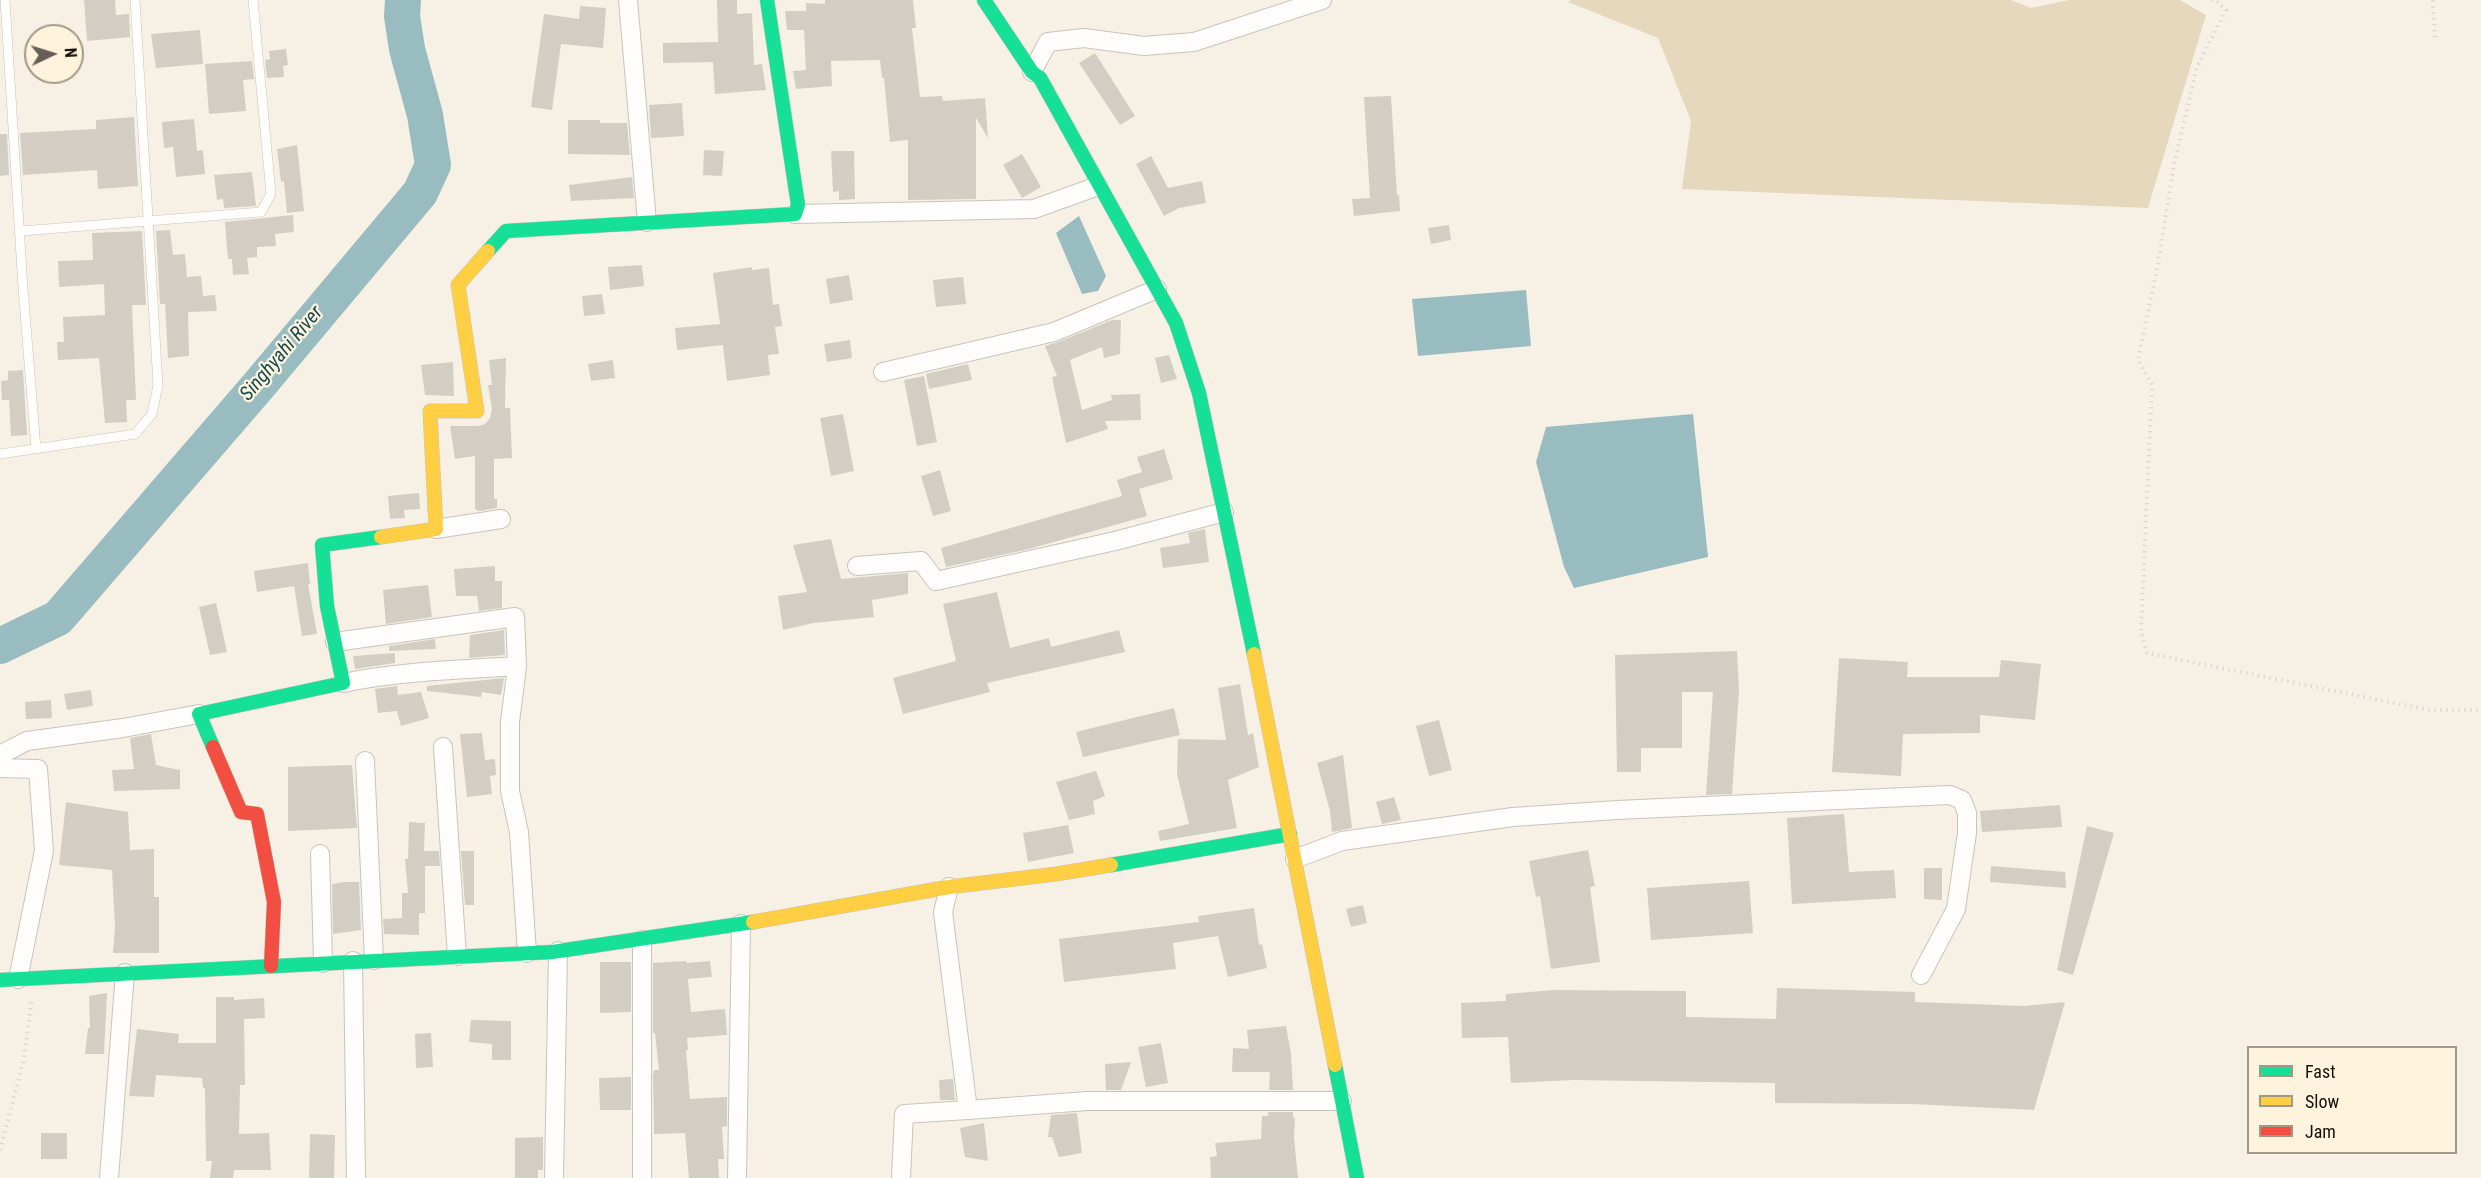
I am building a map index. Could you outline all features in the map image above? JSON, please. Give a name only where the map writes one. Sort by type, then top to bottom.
[{"type":"street","points":[[628,0],[647,222]]},
{"type":"street","points":[[767,0],[798,204],[795,214]]},
{"type":"street","points":[[984,0],[1032,72],[1040,78],[1176,323],[1199,393],[1290,834],[1357,1178]]},
{"type":"street","points":[[1032,72],[1048,42],[1084,38],[1144,46],[1194,42],[1322,0]]},
{"type":"street","points":[[436,529],[430,411],[477,411],[458,285],[506,231],[795,214],[1034,209],[1098,186]]},
{"type":"street","points":[[884,372],[1054,332],[1157,289]]},
{"type":"street","points":[[857,566],[921,561],[936,581],[1115,541],[1224,512]]},
{"type":"street","points":[[343,683],[327,606],[322,545],[501,519]]},
{"type":"street","points":[[335,642],[515,617],[517,666],[510,722],[510,791],[519,832],[526,953]]},
{"type":"street","points":[[0,755],[27,741],[123,728],[200,714],[363,679],[446,670],[517,666]]},
{"type":"street","points":[[200,714],[241,812],[257,814],[274,902],[271,966]]},
{"type":"street","points":[[443,747],[457,956]]},
{"type":"street","points":[[365,761],[375,960]]},
{"type":"street","points":[[0,768],[38,769],[44,851],[18,979],[558,951],[741,924],[949,887],[1056,874],[1155,855],[1290,834]]},
{"type":"street","points":[[1295,859],[1342,841],[1513,817],[1950,795],[1962,800],[1967,813],[1967,833],[1956,909],[1920,975]]},
{"type":"street","points":[[320,854],[322,963]]},
{"type":"street","points":[[949,887],[943,912],[968,1110]]},
{"type":"street","points":[[737,1178],[741,924]]},
{"type":"street","points":[[642,940],[642,1178]]},
{"type":"street","points":[[554,1178],[558,951]]},
{"type":"street","points":[[353,961],[356,1178]]},
{"type":"street","points":[[110,1178],[125,974]]},
{"type":"street","points":[[901,1178],[904,1114],[1087,1101],[1342,1101]]},
{"type":"lane","points":[[5,0],[23,288],[36,448]]},
{"type":"lane","points":[[0,454],[135,434],[152,414],[158,385],[135,0]]},
{"type":"lane","points":[[21,231],[147,219],[261,212],[271,194],[253,0]]},
{"type":"path","points":[[2211,0],[2226,10],[2197,67],[2174,164],[2158,264],[2138,360],[2152,385],[2142,631],[2147,652],[2430,710],[2481,710]]},
{"type":"path","points":[[2433,0],[2435,39]]},
{"type":"path","points":[[0,1150],[24,1058],[18,979]]},
{"type":"shaded area","points":[[1571,0],[2011,0],[2031,8],[2069,0],[2180,0],[2206,15],[2148,208],[1682,189],[1691,121],[1658,38],[1568,2]]},
{"type":"water","points":[[1079,216],[1106,276],[1098,291],[1082,294],[1056,233]]},
{"type":"water","points":[[1526,290],[1531,346],[1418,356],[1412,299]]},
{"type":"water","points":[[1693,414],[1708,557],[1574,588],[1564,567],[1536,462],[1546,427]]},
{"type":"building","points":[[84,0],[115,0],[116,15],[129,14],[130,37],[87,41]]},
{"type":"building","points":[[717,0],[737,0],[737,14],[752,13],[754,65],[762,64],[766,90],[715,94],[713,62],[663,63],[663,43],[718,42]]},
{"type":"building","points":[[825,0],[913,0],[916,28],[912,28],[920,97],[942,96],[943,101],[985,98],[988,138],[976,118],[976,199],[908,200],[908,140],[890,142],[880,60],[831,61],[832,86],[796,89],[793,71],[806,70],[804,30],[787,30],[785,11],[806,11],[806,3],[825,4]]},
{"type":"building","points":[[580,6],[606,8],[603,48],[561,44],[552,110],[531,107],[544,14],[579,19]]},
{"type":"building","points":[[200,30],[203,64],[156,68],[151,34]]},
{"type":"building","points":[[286,49],[288,65],[283,66],[284,77],[267,78],[265,60],[270,59],[269,51]]},
{"type":"building","points":[[1095,53],[1135,116],[1120,125],[1079,63]]},
{"type":"building","points":[[252,61],[254,79],[243,80],[246,111],[209,114],[205,64]]},
{"type":"building","points":[[1391,96],[1400,211],[1354,216],[1352,199],[1370,198],[1364,97]]},
{"type":"building","points":[[682,103],[684,136],[651,138],[649,105]]},
{"type":"building","points":[[134,117],[138,186],[98,189],[97,170],[23,175],[20,133],[96,129],[96,120]]},
{"type":"building","points":[[194,119],[197,151],[203,150],[205,174],[176,177],[173,147],[164,148],[162,122]]},
{"type":"building","points":[[568,120],[627,123],[630,155],[568,154]]},
{"type":"building","points":[[0,134],[7,134],[9,175],[0,176]]},
{"type":"building","points":[[297,145],[304,211],[287,213],[284,181],[281,182],[277,149]]},
{"type":"building","points":[[704,150],[724,151],[722,176],[703,175]]},
{"type":"building","points":[[831,151],[854,151],[855,199],[839,200],[839,191],[833,192]]},
{"type":"building","points":[[1022,154],[1041,187],[1022,198],[1003,165]]},
{"type":"building","points":[[1151,156],[1168,188],[1202,181],[1206,203],[1179,208],[1164,216],[1136,164]]},
{"type":"building","points":[[252,172],[256,206],[224,208],[223,199],[217,200],[214,175]]},
{"type":"building","points":[[632,177],[634,198],[571,201],[569,185]]},
{"type":"building","points":[[293,215],[294,232],[275,234],[276,246],[257,247],[257,257],[247,258],[249,274],[233,275],[232,259],[228,259],[225,222]]},
{"type":"building","points":[[1449,225],[1451,240],[1431,244],[1428,228]]},
{"type":"building","points":[[170,230],[173,255],[185,254],[187,277],[201,276],[203,296],[215,295],[217,311],[188,312],[189,356],[168,358],[165,304],[160,304],[156,231]]},
{"type":"building","points":[[142,231],[146,305],[132,305],[136,400],[126,400],[127,422],[105,423],[99,358],[58,360],[57,342],[64,342],[63,317],[105,315],[104,284],[59,287],[58,261],[93,260],[92,233]]},
{"type":"building","points":[[642,265],[644,286],[610,290],[608,267]]},
{"type":"building","points":[[752,267],[752,270],[769,268],[773,305],[779,304],[782,326],[775,327],[779,354],[768,355],[770,375],[727,381],[723,345],[677,350],[675,328],[720,324],[713,273]]},
{"type":"building","points":[[849,275],[853,300],[830,304],[826,279]]},
{"type":"building","points":[[963,277],[966,304],[936,307],[933,280]]},
{"type":"building","points":[[602,294],[605,314],[584,316],[582,296]]},
{"type":"building","points":[[1112,320],[1121,320],[1120,354],[1104,358],[1102,347],[1070,360],[1082,410],[1112,400],[1111,395],[1140,394],[1141,420],[1105,421],[1108,429],[1066,443],[1052,377],[1057,376],[1045,346]]},
{"type":"building","points":[[850,340],[852,358],[827,362],[824,344]]},
{"type":"building","points":[[1169,355],[1177,379],[1161,383],[1155,358]]},
{"type":"building","points":[[506,358],[505,408],[510,408],[512,458],[494,459],[494,499],[497,499],[497,508],[479,511],[475,509],[475,456],[455,459],[450,426],[478,426],[485,424],[490,418],[492,409],[488,385],[492,385],[489,360]]},
{"type":"building","points":[[613,360],[615,378],[591,381],[588,364]]},
{"type":"building","points":[[453,362],[454,396],[425,395],[421,365]]},
{"type":"building","points":[[968,364],[972,380],[929,389],[926,374]]},
{"type":"building","points":[[23,370],[27,435],[11,436],[9,400],[2,400],[1,381],[8,380],[8,371]]},
{"type":"building","points":[[924,376],[937,442],[917,446],[904,380]]},
{"type":"building","points":[[843,414],[854,471],[831,476],[820,418]]},
{"type":"building","points":[[1164,449],[1173,479],[1139,489],[1147,516],[1029,549],[946,567],[941,548],[1122,496],[1117,480],[1142,472],[1137,457]]},
{"type":"building","points":[[940,470],[951,511],[933,516],[921,476]]},
{"type":"building","points":[[419,493],[420,509],[404,510],[405,518],[390,519],[388,496]]},
{"type":"building","points":[[1205,529],[1209,562],[1163,568],[1160,548],[1190,543],[1188,533]]},
{"type":"building","points":[[831,539],[841,579],[908,573],[908,594],[872,600],[874,617],[813,623],[783,630],[778,596],[807,592],[793,545]]},
{"type":"building","points":[[308,563],[310,584],[308,584],[317,634],[302,636],[294,586],[257,592],[254,571]]},
{"type":"building","points":[[495,566],[495,581],[502,581],[502,608],[479,611],[477,596],[456,596],[454,569]]},
{"type":"building","points":[[428,585],[432,617],[386,624],[383,590]]},
{"type":"building","points":[[997,592],[1010,648],[1049,638],[1051,647],[1119,630],[1125,652],[987,683],[990,692],[903,714],[893,678],[956,661],[943,604]]},
{"type":"building","points":[[216,603],[227,652],[210,655],[199,607]]},
{"type":"building","points":[[504,630],[505,655],[469,658],[470,635]]},
{"type":"building","points":[[435,639],[436,649],[389,651],[389,646]]},
{"type":"building","points":[[1737,651],[1739,691],[1732,794],[1706,795],[1713,692],[1682,692],[1682,748],[1641,748],[1641,772],[1617,772],[1615,655]]},
{"type":"building","points":[[395,653],[395,663],[355,669],[353,656]]},
{"type":"building","points":[[1839,658],[1908,662],[1907,677],[1999,677],[2001,660],[2041,664],[2035,720],[1980,715],[1980,733],[1903,734],[1901,776],[1832,772]]},
{"type":"building","points":[[504,678],[501,695],[482,692],[481,697],[427,691],[427,686]]},
{"type":"building","points":[[1240,684],[1248,735],[1253,733],[1259,767],[1228,780],[1237,828],[1160,841],[1158,831],[1189,824],[1177,774],[1178,739],[1226,740],[1218,688]]},
{"type":"building","points":[[397,686],[398,695],[421,692],[429,718],[401,726],[397,711],[378,713],[375,689]]},
{"type":"building","points":[[91,690],[93,706],[67,710],[64,694]]},
{"type":"building","points":[[51,700],[52,718],[26,719],[25,702]]},
{"type":"building","points":[[1174,708],[1180,735],[1083,757],[1076,732]]},
{"type":"building","points":[[1439,720],[1452,770],[1429,776],[1416,726]]},
{"type":"building","points":[[482,733],[485,760],[495,759],[496,775],[490,776],[492,794],[467,797],[460,734]]},
{"type":"building","points":[[151,734],[156,765],[180,770],[180,789],[114,791],[112,770],[134,769],[130,738]]},
{"type":"building","points":[[1343,755],[1352,828],[1332,832],[1330,811],[1317,763]]},
{"type":"building","points":[[352,765],[357,828],[288,831],[288,767]]},
{"type":"building","points":[[1096,771],[1105,796],[1093,801],[1095,814],[1069,820],[1056,782]]},
{"type":"building","points":[[1394,797],[1401,820],[1382,824],[1376,802]]},
{"type":"building","points":[[66,802],[128,812],[130,850],[154,849],[154,897],[159,897],[159,953],[113,953],[115,927],[112,870],[59,865]]},
{"type":"building","points":[[2060,805],[2062,827],[1982,832],[1980,811]]},
{"type":"building","points":[[1844,814],[1849,872],[1894,870],[1896,898],[1792,904],[1787,818]]},
{"type":"building","points":[[409,822],[425,823],[424,851],[439,851],[440,866],[425,866],[425,913],[419,913],[419,935],[384,934],[383,919],[402,918],[402,893],[408,893],[405,859],[408,859]]},
{"type":"building","points":[[1068,825],[1074,853],[1028,862],[1023,833]]},
{"type":"building","points":[[2087,826],[2114,833],[2073,975],[2057,970]]},
{"type":"building","points":[[1588,850],[1595,886],[1590,887],[1600,962],[1551,969],[1540,896],[1536,897],[1529,861]]},
{"type":"building","points":[[461,851],[474,851],[474,905],[465,905]]},
{"type":"building","points":[[1991,866],[2065,872],[2066,888],[1990,882]]},
{"type":"building","points":[[1924,868],[1942,868],[1942,900],[1924,899]]},
{"type":"building","points":[[1749,881],[1753,933],[1651,940],[1647,888]]},
{"type":"building","points":[[359,882],[361,930],[333,934],[332,884]]},
{"type":"building","points":[[1363,905],[1367,923],[1351,927],[1346,909]]},
{"type":"building","points":[[1254,908],[1259,945],[1262,944],[1267,968],[1228,977],[1218,936],[1173,943],[1176,969],[1064,982],[1059,939],[1199,922],[1198,916]]},
{"type":"building","points":[[686,961],[687,963],[710,961],[712,977],[688,979],[691,1012],[725,1009],[727,1035],[687,1038],[688,1050],[686,1050],[690,1099],[727,1097],[727,1126],[722,1127],[724,1159],[718,1159],[719,1178],[689,1178],[685,1133],[654,1134],[653,1076],[654,1070],[659,1070],[655,1033],[653,1033],[653,963]]},
{"type":"building","points":[[600,962],[631,962],[631,1012],[600,1013]]},
{"type":"building","points":[[1777,988],[1915,992],[1915,1002],[2025,1006],[2065,1002],[2034,1110],[1912,1104],[1775,1103],[1775,1083],[1573,1080],[1511,1083],[1508,1037],[1462,1038],[1461,1003],[1506,1001],[1506,994],[1554,990],[1686,991],[1686,1017],[1776,1019]]},
{"type":"building","points":[[107,993],[104,1054],[85,1054],[88,1028],[90,1028],[89,996]]},
{"type":"building","points":[[216,997],[234,997],[234,1000],[264,998],[265,1018],[244,1019],[245,1085],[240,1085],[239,1134],[269,1133],[271,1170],[234,1170],[233,1178],[210,1178],[212,1161],[206,1161],[205,1088],[203,1088],[202,1078],[156,1075],[154,1097],[129,1096],[137,1029],[179,1034],[178,1043],[216,1043]]},
{"type":"building","points":[[471,1020],[511,1021],[511,1060],[492,1060],[492,1044],[469,1042]]},
{"type":"building","points":[[1286,1026],[1291,1054],[1293,1090],[1269,1090],[1270,1072],[1232,1072],[1233,1048],[1249,1049],[1247,1030]]},
{"type":"building","points":[[431,1033],[433,1067],[416,1068],[415,1034]]},
{"type":"building","points":[[1161,1043],[1168,1083],[1146,1087],[1138,1047]]},
{"type":"building","points":[[1131,1062],[1121,1090],[1106,1090],[1105,1064]]},
{"type":"building","points":[[631,1077],[631,1110],[600,1110],[599,1078]]},
{"type":"building","points":[[953,1079],[955,1100],[940,1100],[939,1080]]},
{"type":"building","points":[[1268,1112],[1293,1112],[1298,1178],[1211,1178],[1210,1157],[1217,1156],[1215,1143],[1261,1139],[1262,1116],[1268,1116]]},
{"type":"building","points":[[1077,1113],[1082,1153],[1059,1157],[1052,1137],[1048,1137],[1051,1115]]},
{"type":"building","points":[[984,1123],[988,1161],[965,1157],[960,1128]]},
{"type":"building","points":[[41,1133],[67,1133],[67,1159],[41,1159]]},
{"type":"building","points":[[310,1134],[335,1135],[334,1178],[309,1178]]},
{"type":"building","points":[[543,1137],[543,1170],[538,1170],[538,1178],[515,1178],[515,1138]]},
{"type":"waterway","name":"Singhyahi River","points":[[0,646],[58,618],[259,385],[420,193],[433,165],[425,115],[407,49],[402,16],[403,0]]},
{"type":"traffic: fast","points":[[488,251],[506,231],[795,214],[798,205],[767,0]]},
{"type":"traffic: fast","points":[[984,0],[1032,72],[1040,78],[1176,323],[1199,393],[1254,654]]},
{"type":"traffic: fast","points":[[213,747],[199,714],[343,683],[327,606],[322,545],[381,537]]},
{"type":"traffic: fast","points":[[1111,865],[1290,834]]},
{"type":"traffic: fast","points":[[0,980],[552,952],[753,922]]},
{"type":"traffic: fast","points":[[1335,1065],[1357,1178]]},
{"type":"traffic: slow","points":[[381,537],[436,529],[430,411],[477,411],[458,285],[488,251]]},
{"type":"traffic: slow","points":[[1254,654],[1335,1065]]},
{"type":"traffic: slow","points":[[753,922],[949,887],[1111,865]]},
{"type":"traffic: jam","points":[[213,747],[241,812],[257,814],[274,902],[271,966]]}]
